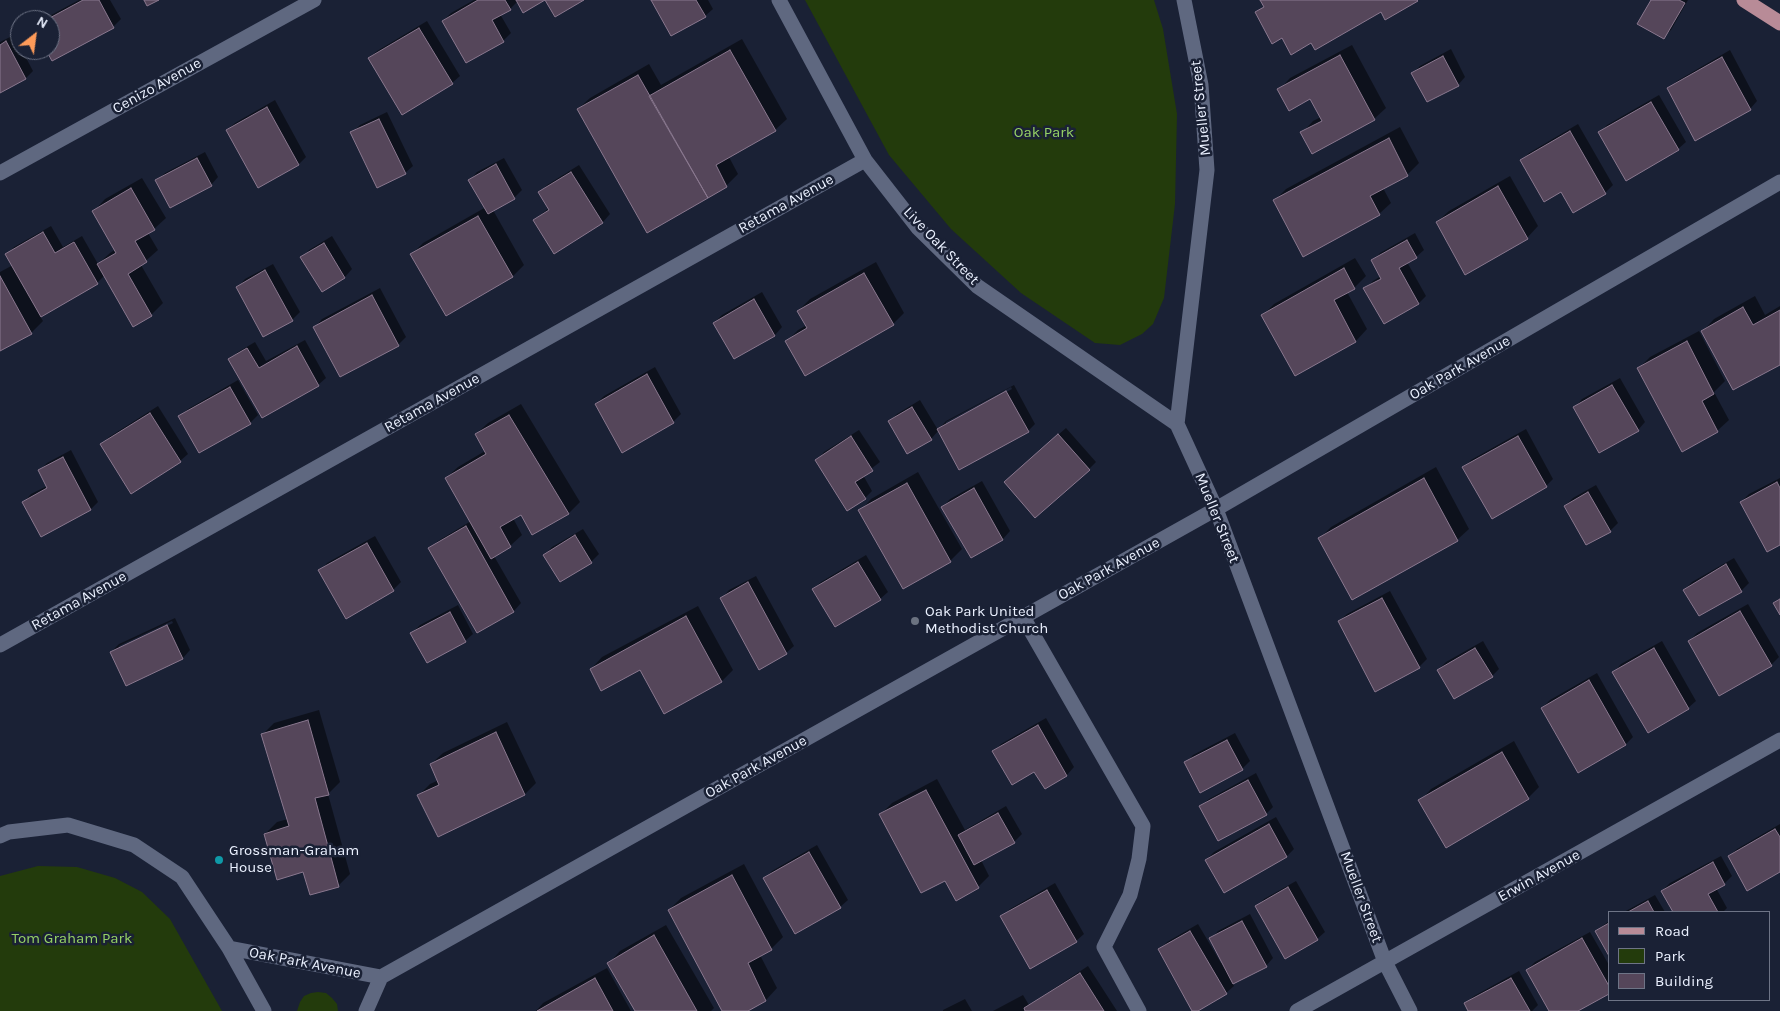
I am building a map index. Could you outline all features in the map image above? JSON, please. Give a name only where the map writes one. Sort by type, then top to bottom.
[{"type":"main road","points":[[1744,0],[1780,23]]},
{"type":"street","name":"Cenizo Avenue","points":[[0,173],[314,0]]},
{"type":"street","name":"Live Oak Street","points":[[779,0],[865,160],[918,228],[978,286],[1177,424]]},
{"type":"street","name":"Mueller Street","points":[[1184,0],[1201,85],[1207,170],[1177,424],[1216,510],[1385,962],[1410,1011]]},
{"type":"street","name":"Retama Avenue","points":[[0,645],[865,160]]},
{"type":"street","name":"Oak Park Avenue","points":[[366,1011],[381,977],[1216,510],[1780,182]]},
{"type":"street","points":[[1023,618],[1143,826],[1139,859],[1130,895],[1104,947],[1139,1011]]},
{"type":"street","name":"Erwin Avenue","points":[[1297,1011],[1780,740]]},
{"type":"street","name":"Oak Park Avenue","points":[[0,836],[8,832],[68,825],[134,845],[182,877],[229,948],[264,1011]]},
{"type":"street","name":"Oak Park Avenue","points":[[229,948],[381,977]]},
{"type":"green space","name":"Oak Park","points":[[805,0],[1154,0],[1163,29],[1177,114],[1175,204],[1164,298],[1153,324],[1142,334],[1120,345],[1095,343],[1021,293],[951,229],[889,155]]},
{"type":"green space","name":"Tom Graham Park","points":[[38,866],[77,867],[115,878],[142,892],[170,919],[222,1011],[0,1011],[0,876]]},
{"type":"green space","points":[[318,992],[326,993],[332,998],[337,1004],[338,1011],[297,1011],[304,996]]},
{"type":"building","points":[[83,0],[99,0],[114,28],[60,57],[60,12]]},
{"type":"building","points":[[144,0],[159,0],[147,6]]},
{"type":"building","points":[[478,0],[505,0],[511,10],[492,20],[504,42],[466,63],[442,21]]},
{"type":"building","points":[[516,0],[545,0],[523,13]]},
{"type":"building","points":[[545,0],[584,0],[555,17]]},
{"type":"building","points":[[651,0],[696,0],[706,17],[671,36]]},
{"type":"building","points":[[1260,0],[1418,1],[1385,20],[1381,12],[1315,50],[1311,43],[1291,55],[1282,38],[1272,44],[1255,12],[1264,7]]},
{"type":"building","points":[[1651,0],[1679,0],[1685,3],[1664,39],[1637,24]]},
{"type":"building","points":[[419,28],[453,84],[402,115],[368,58]]},
{"type":"building","points":[[6,41],[10,49],[10,60],[16,60],[26,79],[0,93],[0,45]]},
{"type":"building","points":[[730,50],[776,131],[716,165],[727,187],[708,198],[649,96]]},
{"type":"building","points":[[1340,55],[1375,120],[1312,154],[1300,132],[1322,121],[1310,99],[1289,111],[1277,89]]},
{"type":"building","points":[[1443,56],[1459,86],[1427,102],[1411,73]]},
{"type":"building","points":[[1722,57],[1751,110],[1695,141],[1667,88]]},
{"type":"building","points":[[638,75],[708,198],[647,233],[577,109]]},
{"type":"building","points":[[1651,102],[1679,150],[1626,181],[1598,132]]},
{"type":"building","points":[[267,107],[299,165],[258,188],[226,130]]},
{"type":"building","points":[[379,119],[406,174],[377,188],[350,132]]},
{"type":"building","points":[[1570,131],[1606,194],[1573,213],[1561,192],[1544,202],[1520,160]]},
{"type":"building","points":[[1389,138],[1408,176],[1370,196],[1380,215],[1303,257],[1273,200]]},
{"type":"building","points":[[197,158],[212,186],[170,208],[155,180]]},
{"type":"building","points":[[496,164],[515,199],[488,214],[468,180]]},
{"type":"building","points":[[571,172],[603,223],[554,254],[533,220],[549,210],[538,192]]},
{"type":"building","points":[[1498,186],[1528,239],[1465,275],[1436,222]]},
{"type":"building","points":[[131,188],[155,230],[135,241],[147,262],[128,274],[152,316],[133,327],[97,264],[116,253],[92,211]]},
{"type":"building","points":[[478,216],[513,277],[446,316],[410,254]]},
{"type":"building","points":[[43,232],[55,253],[74,242],[98,284],[41,317],[5,254]]},
{"type":"building","points":[[1407,240],[1417,258],[1399,268],[1419,304],[1384,324],[1363,288],[1381,279],[1371,260]]},
{"type":"building","points":[[324,243],[345,278],[322,292],[300,257]]},
{"type":"building","points":[[1344,268],[1355,289],[1334,300],[1356,342],[1295,376],[1261,315]]},
{"type":"building","points":[[265,270],[293,321],[263,337],[236,287]]},
{"type":"building","points":[[864,273],[894,325],[805,376],[785,341],[807,328],[797,311]]},
{"type":"building","points":[[0,276],[32,334],[0,351]]},
{"type":"building","points":[[372,295],[399,346],[340,377],[313,327]]},
{"type":"building","points":[[754,299],[775,336],[734,359],[713,323]]},
{"type":"building","points":[[1743,307],[1753,325],[1780,310],[1780,365],[1733,390],[1701,331]]},
{"type":"building","points":[[1687,341],[1714,394],[1702,401],[1718,432],[1682,452],[1637,368]]},
{"type":"building","points":[[297,346],[319,386],[262,418],[228,359],[247,348],[259,368]]},
{"type":"building","points":[[647,374],[674,423],[622,453],[595,404]]},
{"type":"building","points":[[1612,385],[1639,431],[1599,453],[1573,407]]},
{"type":"building","points":[[230,387],[251,424],[199,453],[178,416]]},
{"type":"building","points":[[1006,391],[1029,432],[959,470],[937,429]]},
{"type":"building","points":[[912,407],[932,440],[907,454],[888,421]]},
{"type":"building","points":[[150,413],[181,462],[131,494],[100,444]]},
{"type":"building","points":[[509,415],[569,514],[532,535],[521,515],[500,527],[511,547],[491,559],[445,478],[486,454],[475,434]]},
{"type":"building","points":[[1058,434],[1090,470],[1035,518],[1004,482]]},
{"type":"building","points":[[851,436],[873,471],[855,482],[866,499],[847,511],[815,460]]},
{"type":"building","points":[[1518,436],[1547,487],[1492,519],[1462,467]]},
{"type":"building","points":[[63,457],[91,510],[41,537],[22,502],[47,488],[38,470]]},
{"type":"building","points":[[1424,478],[1458,541],[1352,600],[1318,538]]},
{"type":"building","points":[[1777,482],[1780,488],[1780,545],[1767,552],[1740,502]]},
{"type":"building","points":[[907,483],[951,562],[903,589],[858,510]]},
{"type":"building","points":[[974,488],[1003,540],[971,558],[941,507]]},
{"type":"building","points":[[1588,492],[1611,532],[1586,545],[1564,506]]},
{"type":"building","points":[[466,526],[514,612],[477,633],[428,548]]},
{"type":"building","points":[[575,535],[592,563],[560,582],[543,555]]},
{"type":"building","points":[[367,543],[394,591],[346,619],[318,570]]},
{"type":"building","points":[[858,562],[881,600],[835,627],[812,589]]},
{"type":"building","points":[[1726,564],[1742,592],[1699,616],[1683,590]]},
{"type":"building","points":[[748,582],[787,654],[759,670],[720,598]]},
{"type":"building","points":[[1382,598],[1420,668],[1375,692],[1338,621]]},
{"type":"building","points":[[1780,599],[1780,615],[1773,603]]},
{"type":"building","points":[[1740,611],[1772,666],[1719,696],[1688,641]]},
{"type":"building","points":[[450,612],[466,642],[427,663],[410,633]]},
{"type":"building","points":[[686,616],[722,682],[664,714],[640,670],[601,691],[590,669]]},
{"type":"building","points":[[167,625],[183,659],[126,686],[110,652]]},
{"type":"building","points":[[1475,648],[1493,677],[1454,699],[1437,670]]},
{"type":"building","points":[[1654,648],[1689,709],[1648,733],[1612,672]]},
{"type":"building","points":[[1589,680],[1626,745],[1578,773],[1541,708]]},
{"type":"building","points":[[308,720],[329,795],[315,798],[339,887],[310,895],[303,872],[277,880],[264,834],[289,826],[261,734]]},
{"type":"building","points":[[1038,725],[1067,776],[1045,789],[1034,772],[1012,785],[992,751]]},
{"type":"building","points":[[496,732],[525,795],[438,837],[417,795],[439,785],[430,764]]},
{"type":"building","points":[[1227,740],[1243,770],[1200,793],[1184,762]]},
{"type":"building","points":[[1502,752],[1529,799],[1446,848],[1418,800]]},
{"type":"building","points":[[1248,780],[1267,815],[1218,841],[1199,806]]},
{"type":"building","points":[[926,790],[979,888],[956,901],[945,881],[921,893],[879,814]]},
{"type":"building","points":[[998,813],[1015,843],[974,865],[958,835]]},
{"type":"building","points":[[1269,824],[1287,857],[1224,893],[1205,860]]},
{"type":"building","points":[[1775,829],[1780,837],[1780,872],[1747,891],[1728,856]]},
{"type":"building","points":[[809,852],[841,908],[795,934],[763,878]]},
{"type":"building","points":[[1713,862],[1725,885],[1708,894],[1717,911],[1672,911],[1661,891]]},
{"type":"building","points":[[732,875],[772,950],[748,963],[766,1001],[748,1011],[722,1011],[668,910]]},
{"type":"building","points":[[1288,887],[1318,940],[1285,959],[1255,906]]},
{"type":"building","points":[[1047,890],[1077,942],[1030,969],[1000,916]]},
{"type":"building","points":[[1648,901],[1653,911],[1630,911]]},
{"type":"building","points":[[1242,921],[1267,967],[1233,984],[1209,938]]},
{"type":"building","points":[[1608,924],[1608,954],[1595,931]]},
{"type":"building","points":[[1190,931],[1227,994],[1198,1011],[1192,1011],[1158,949]]},
{"type":"building","points":[[654,935],[697,1011],[635,1011],[607,963]]},
{"type":"building","points":[[1582,938],[1608,984],[1608,995],[1578,1011],[1549,1011],[1526,970]]},
{"type":"building","points":[[1080,973],[1104,1011],[1025,1011],[1024,1008]]},
{"type":"building","points":[[595,978],[613,1011],[537,1011]]},
{"type":"building","points":[[1511,978],[1530,1011],[1468,1011],[1464,1003]]},
{"type":"place","name":"Oak Park United Methodist Church","points":[[915,621]]},
{"type":"place","name":"Grossman-Graham House","points":[[219,860]]}]
